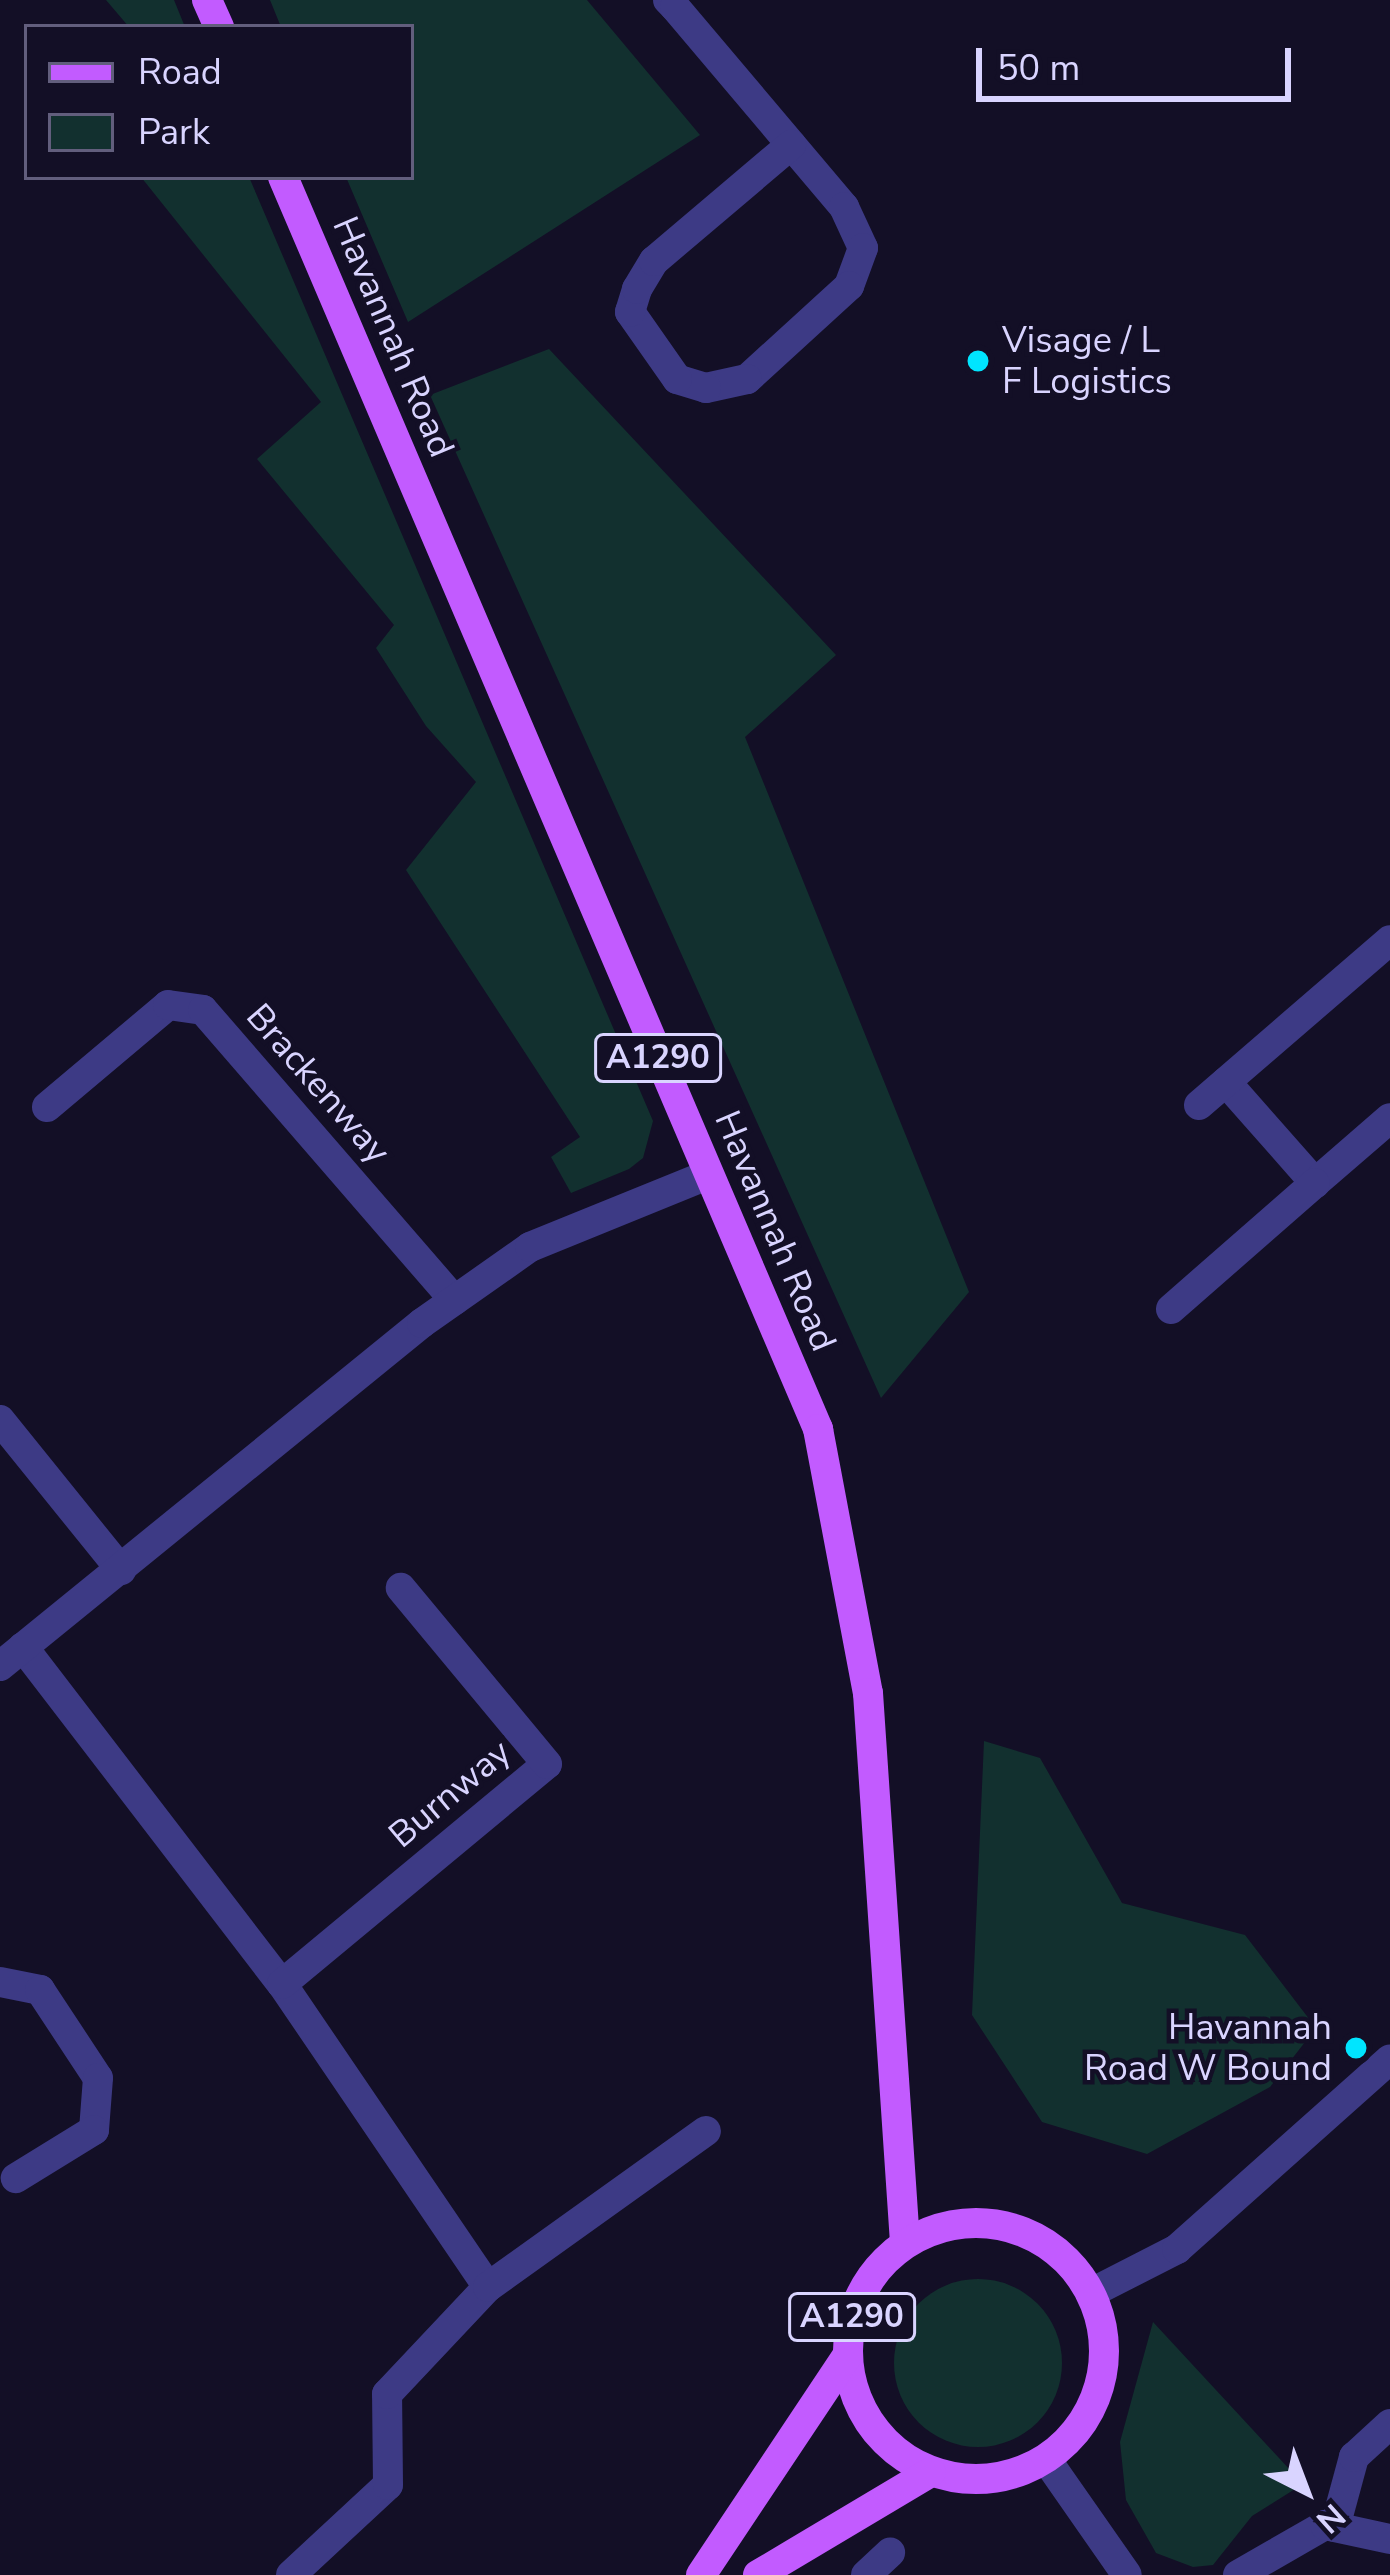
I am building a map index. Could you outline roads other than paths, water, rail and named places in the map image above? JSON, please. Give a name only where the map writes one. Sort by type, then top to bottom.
[{"type":"main road","name":"Havannah Road","points":[[284,180],[818,1429],[868,1693],[904,2243]]},
{"type":"main road","name":"A1290","points":[[931,2472],[892,2450],[864,2415],[847,2356],[853,2311],[874,2272],[904,2243],[946,2225],[991,2222],[1034,2235],[1091,2293]]},
{"type":"main road","points":[[758,2575],[792,2565],[931,2472],[1005,2477],[1046,2459],[1094,2404],[1105,2360],[1091,2293]]},
{"type":"main road","name":"A1290","points":[[701,2575],[847,2356]]},
{"type":"street","points":[[668,0],[844,207],[863,248],[850,286],[747,379],[706,388],[676,379],[630,312],[637,289],[654,262],[791,145]]},
{"type":"street","points":[[1198,1106],[1390,940]]},
{"type":"street","name":"Brackenway","points":[[47,1107],[168,1005],[203,1010],[454,1300]]},
{"type":"street","points":[[1226,1082],[1315,1183]]},
{"type":"street","points":[[1171,1309],[1390,1118]]},
{"type":"street","points":[[488,2287],[282,1984],[12,1657],[454,1300],[530,1247],[707,1175]]},
{"type":"street","points":[[0,1420],[122,1570]]},
{"type":"street","name":"Burnway","points":[[282,1984],[548,1763],[401,1588]]},
{"type":"street","points":[[0,1982],[40,1990],[98,2078],[94,2130],[16,2178]]},
{"type":"street","points":[[1091,2293],[1177,2249],[1390,2060]]},
{"type":"street","points":[[291,2575],[388,2485],[387,2394],[488,2287],[706,2131]]},
{"type":"street","points":[[1335,2528],[1354,2457],[1390,2424]]},
{"type":"street","points":[[1046,2459],[1127,2575]]},
{"type":"street","points":[[1238,2575],[1289,2540],[1335,2528],[1390,2539]]},
{"type":"street","points":[[866,2575],[890,2553]]},
{"type":"place","name":"Visage / L F Logistics","points":[[978,361]]},
{"type":"place","name":"Havannah Road W Bound","points":[[1356,2048]]}]
